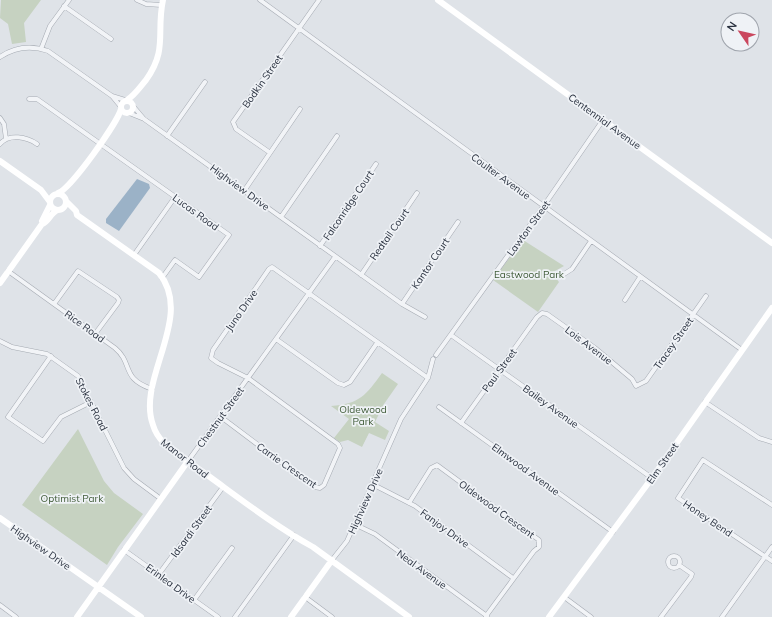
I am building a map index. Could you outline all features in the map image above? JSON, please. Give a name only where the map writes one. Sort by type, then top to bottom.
[{"type":"street","points":[[41,48],[50,26],[69,0]]},
{"type":"street","points":[[42,224],[41,221],[50,203],[51,197],[64,191],[114,125],[128,113],[159,55],[162,3],[146,4],[137,0]]},
{"type":"street","name":"Coulter Avenue","points":[[260,0],[543,207],[742,350]]},
{"type":"street","name":"Bodkin Street","points":[[270,152],[236,129],[233,122],[319,0]]},
{"type":"street","name":"Centennial Avenue","points":[[438,0],[772,242]]},
{"type":"street","points":[[64,6],[111,39]]},
{"type":"street","points":[[0,58],[10,51],[20,48],[41,48],[48,51],[112,96],[121,108],[128,113]]},
{"type":"street","points":[[167,136],[205,82]]},
{"type":"street","points":[[114,125],[122,103],[139,90]]},
{"type":"street","points":[[112,96],[126,100],[133,105]]},
{"type":"street","name":"Lucas Road","points":[[29,99],[37,99],[101,142],[229,235],[199,277],[175,260],[162,278]]},
{"type":"street","name":"Highview Drive","points":[[133,105],[144,119],[335,257]]},
{"type":"street","points":[[244,190],[300,109]]},
{"type":"street","name":"Highview Drive","points":[[128,113],[144,119]]},
{"type":"street","points":[[0,118],[4,124],[6,139]]},
{"type":"street","name":"Lawton Street","points":[[436,354],[604,120]]},
{"type":"street","points":[[281,217],[337,136]]},
{"type":"street","points":[[0,144],[6,139],[26,137],[37,144]]},
{"type":"street","points":[[0,161],[41,190],[53,209],[77,215]]},
{"type":"street","name":"Falconridge Court","points":[[320,246],[376,164]]},
{"type":"street","points":[[0,283],[42,224],[53,212],[65,207],[66,200],[75,178]]},
{"type":"street","points":[[41,190],[63,195],[77,215],[134,255],[162,278]]},
{"type":"street","name":"Redtail Court","points":[[361,275],[417,193]]},
{"type":"street","points":[[134,255],[175,197]]},
{"type":"street","name":"Kantor Court","points":[[402,304],[458,222]]},
{"type":"street","points":[[561,276],[572,269],[591,241]]},
{"type":"street","points":[[335,257],[402,304],[425,317]]},
{"type":"street","name":"Chestnut Street","points":[[77,617],[335,257]]},
{"type":"street","name":"Juno Drive","points":[[248,378],[214,361],[211,358],[212,354],[269,269],[274,268],[309,293]]},
{"type":"street","name":"Rice Road","points":[[8,271],[119,351],[134,380],[152,389]]},
{"type":"street","points":[[54,304],[78,271],[117,297],[119,300],[118,303],[95,334]]},
{"type":"street","points":[[625,300],[640,277]]},
{"type":"street","name":"Manor Road","points":[[162,278],[167,288],[171,313],[152,389],[149,408],[151,420],[156,432],[164,443],[223,487],[294,536],[332,560],[409,617]]},
{"type":"street","points":[[309,293],[428,378]]},
{"type":"street","name":"Tracey Street","points":[[636,386],[646,381],[706,296]]},
{"type":"street","name":"Elm Street","points":[[549,617],[652,478],[772,308]]},
{"type":"street","name":"Lois Avenue","points":[[537,317],[542,313],[547,314],[595,348],[632,379],[636,386]]},
{"type":"street","name":"Paul Street","points":[[461,423],[537,317]]},
{"type":"street","name":"Bailey Avenue","points":[[451,335],[652,478]]},
{"type":"street","points":[[276,340],[338,383],[344,384],[350,382],[377,343]]},
{"type":"street","name":"Stokes Road","points":[[0,341],[12,347],[43,352],[51,356],[78,376],[124,468],[134,479],[161,499]]},
{"type":"street","points":[[51,356],[8,417],[43,441],[61,417],[92,402]]},
{"type":"street","name":"Highview Drive","points":[[291,617],[347,540],[401,419],[428,378],[433,360]]},
{"type":"street","name":"Carrie Crescent","points":[[221,417],[314,487],[320,488],[324,485],[340,448],[338,444],[248,378]]},
{"type":"street","points":[[705,402],[759,438],[772,442]]},
{"type":"street","name":"Elmwood Avenue","points":[[439,407],[613,532]]},
{"type":"street","name":"Honey Bend","points":[[765,557],[678,498],[703,460],[772,505]]},
{"type":"street","name":"Oldewood Crescent","points":[[409,503],[431,468],[435,465],[439,466],[539,540],[539,547],[513,578],[487,616]]},
{"type":"street","name":"Fanjoy Drive","points":[[372,484],[409,503],[513,578]]},
{"type":"street","name":"Idsardi Street","points":[[159,574],[223,487]]},
{"type":"street","name":"Highview Drive","points":[[0,518],[140,617]]},
{"type":"street","name":"Neal Avenue","points":[[354,524],[375,534],[487,616]]},
{"type":"street","points":[[235,617],[294,536]]},
{"type":"street","points":[[722,617],[772,547]]},
{"type":"street","points":[[194,600],[232,548]]},
{"type":"street","name":"Erinlea Drive","points":[[124,550],[218,617]]},
{"type":"street","points":[[765,557],[772,561]]},
{"type":"street","points":[[661,617],[691,577],[692,574],[679,565]]},
{"type":"street","points":[[305,597],[332,617]]},
{"type":"street","points":[[564,597],[591,617]]},
{"type":"street","points":[[0,605],[16,617]]},
{"type":"green space","points":[[1,0],[41,0],[24,23],[26,42],[12,44],[8,24],[0,18]]},
{"type":"green space","name":"Eastwood Park","points":[[523,240],[564,266],[555,271],[555,277],[559,282],[538,312],[493,280]]},
{"type":"green space","name":"Oldewood Park","points":[[382,373],[398,384],[384,404],[375,422],[389,431],[385,440],[369,433],[362,447],[348,440],[340,442],[334,438],[349,419],[331,406],[349,403],[361,397]]},
{"type":"green space","name":"Optimist Park","points":[[78,429],[104,481],[114,493],[143,514],[118,547],[107,565],[22,505]]},
{"type":"water","points":[[137,179],[149,184],[150,188],[119,231],[106,223],[106,219]]}]
